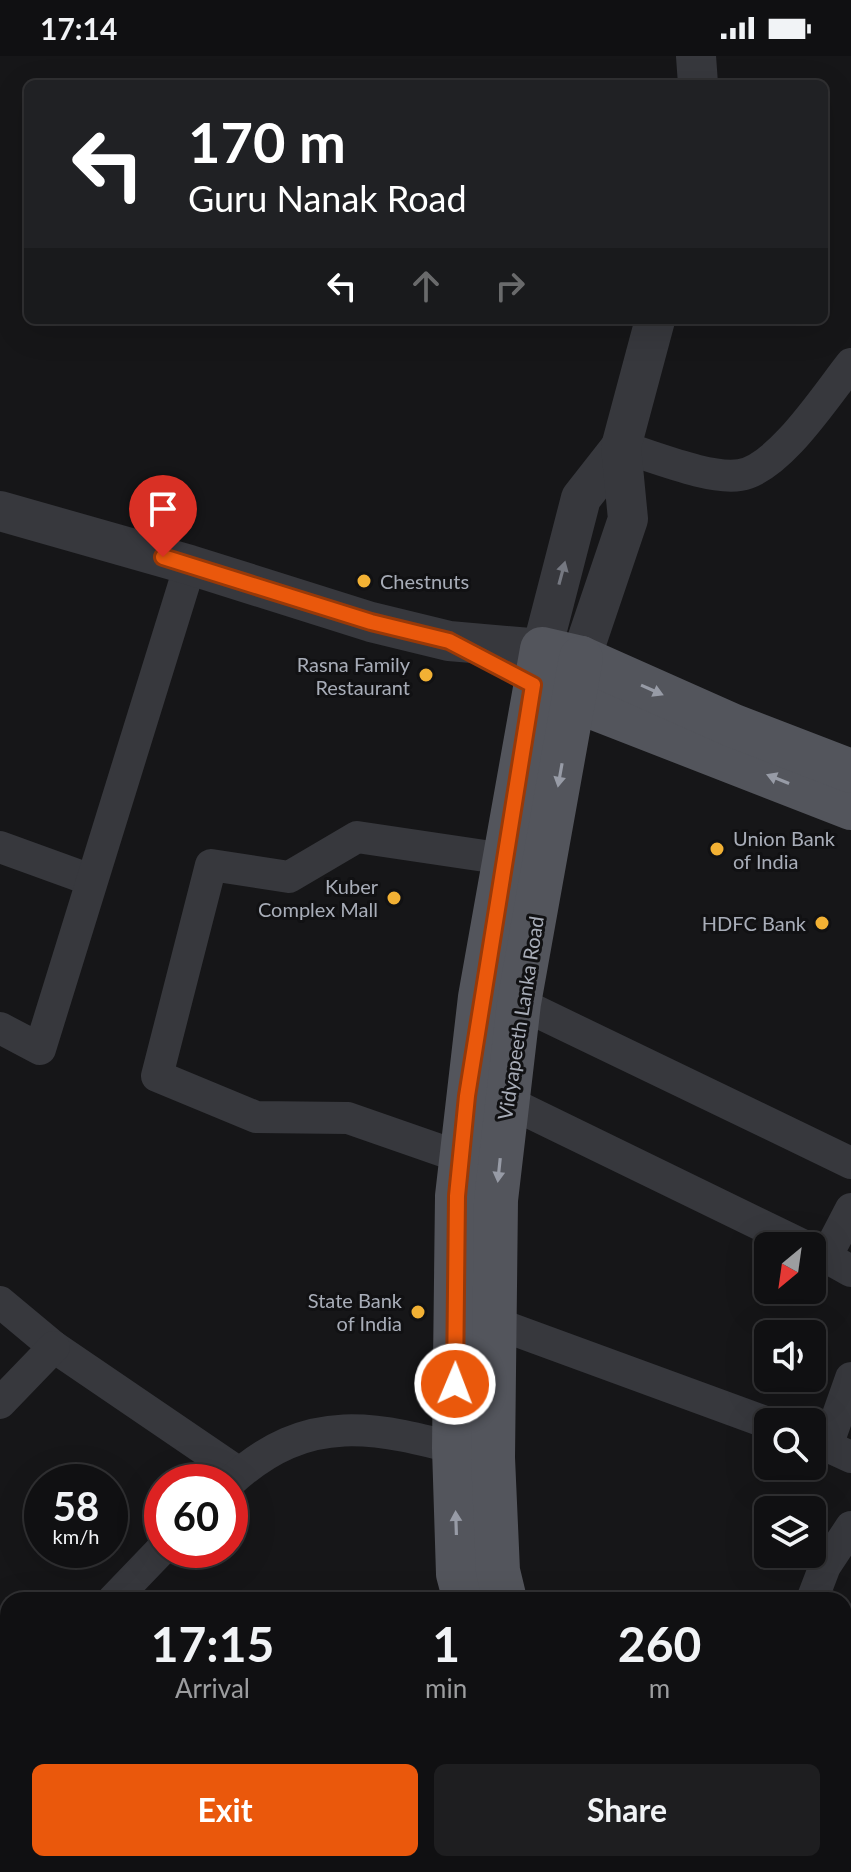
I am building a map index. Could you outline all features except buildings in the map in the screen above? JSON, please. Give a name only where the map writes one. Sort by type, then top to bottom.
[{"type":"main road","points":[[557,672],[734,726],[851,771]]},
{"type":"main road","points":[[557,672],[851,808]]},
{"type":"main road","name":"Vidyapeeth Lanka Road","points":[[503,1592],[473,1453],[457,1196],[480,997],[505,859],[557,672]]},
{"type":"main road","name":"Vidyapeeth Lanka Road","points":[[463,1592],[458,1574],[473,1453],[495,1323],[496,1200],[506,1101],[557,672]]},
{"type":"street","points":[[696,56],[698,80]]},
{"type":"street","name":"Vidyapeeth Lanka Road","points":[[557,672],[581,498],[621,447],[654,324]]},
{"type":"street","points":[[621,447],[709,472],[742,475],[761,466],[784,447],[851,364]]},
{"type":"street","points":[[0,511],[190,565],[371,622],[557,672]]},
{"type":"street","points":[[0,1028],[40,1049],[190,565]]},
{"type":"street","points":[[460,1157],[348,1118],[256,1117],[157,1076],[211,865],[289,877],[357,837],[505,859]]},
{"type":"street","points":[[0,847],[91,880]]},
{"type":"street","points":[[519,1003],[851,1163]]},
{"type":"street","points":[[506,1101],[774,1232]]},
{"type":"street","points":[[826,1251],[851,1209]]},
{"type":"street","points":[[0,1302],[54,1347],[216,1464]]},
{"type":"street","points":[[495,1323],[754,1418]]},
{"type":"street","points":[[0,1403],[54,1347]]},
{"type":"street","points":[[830,1448],[851,1378]]},
{"type":"street","points":[[248,1469],[284,1444],[330,1429],[372,1428],[473,1453]]},
{"type":"street","points":[[815,1592],[825,1566],[851,1527]]},
{"type":"street","points":[[121,1592],[144,1568]]},
{"type":"place","name":"Chestnuts","points":[[364,581]]},
{"type":"place","name":"Rasna Family Restaurant","points":[[426,675]]},
{"type":"place","name":"Union Bank of India","points":[[717,849]]},
{"type":"place","name":"Kuber Complex Mall","points":[[394,898]]},
{"type":"place","name":"HDFC Bank","points":[[822,923]]},
{"type":"place","name":"State Bank of India","points":[[418,1312]]},
{"type":"route","points":[[163,557],[371,622],[449,641],[533,685],[480,997],[467,1096],[457,1196],[455,1384]]}]
